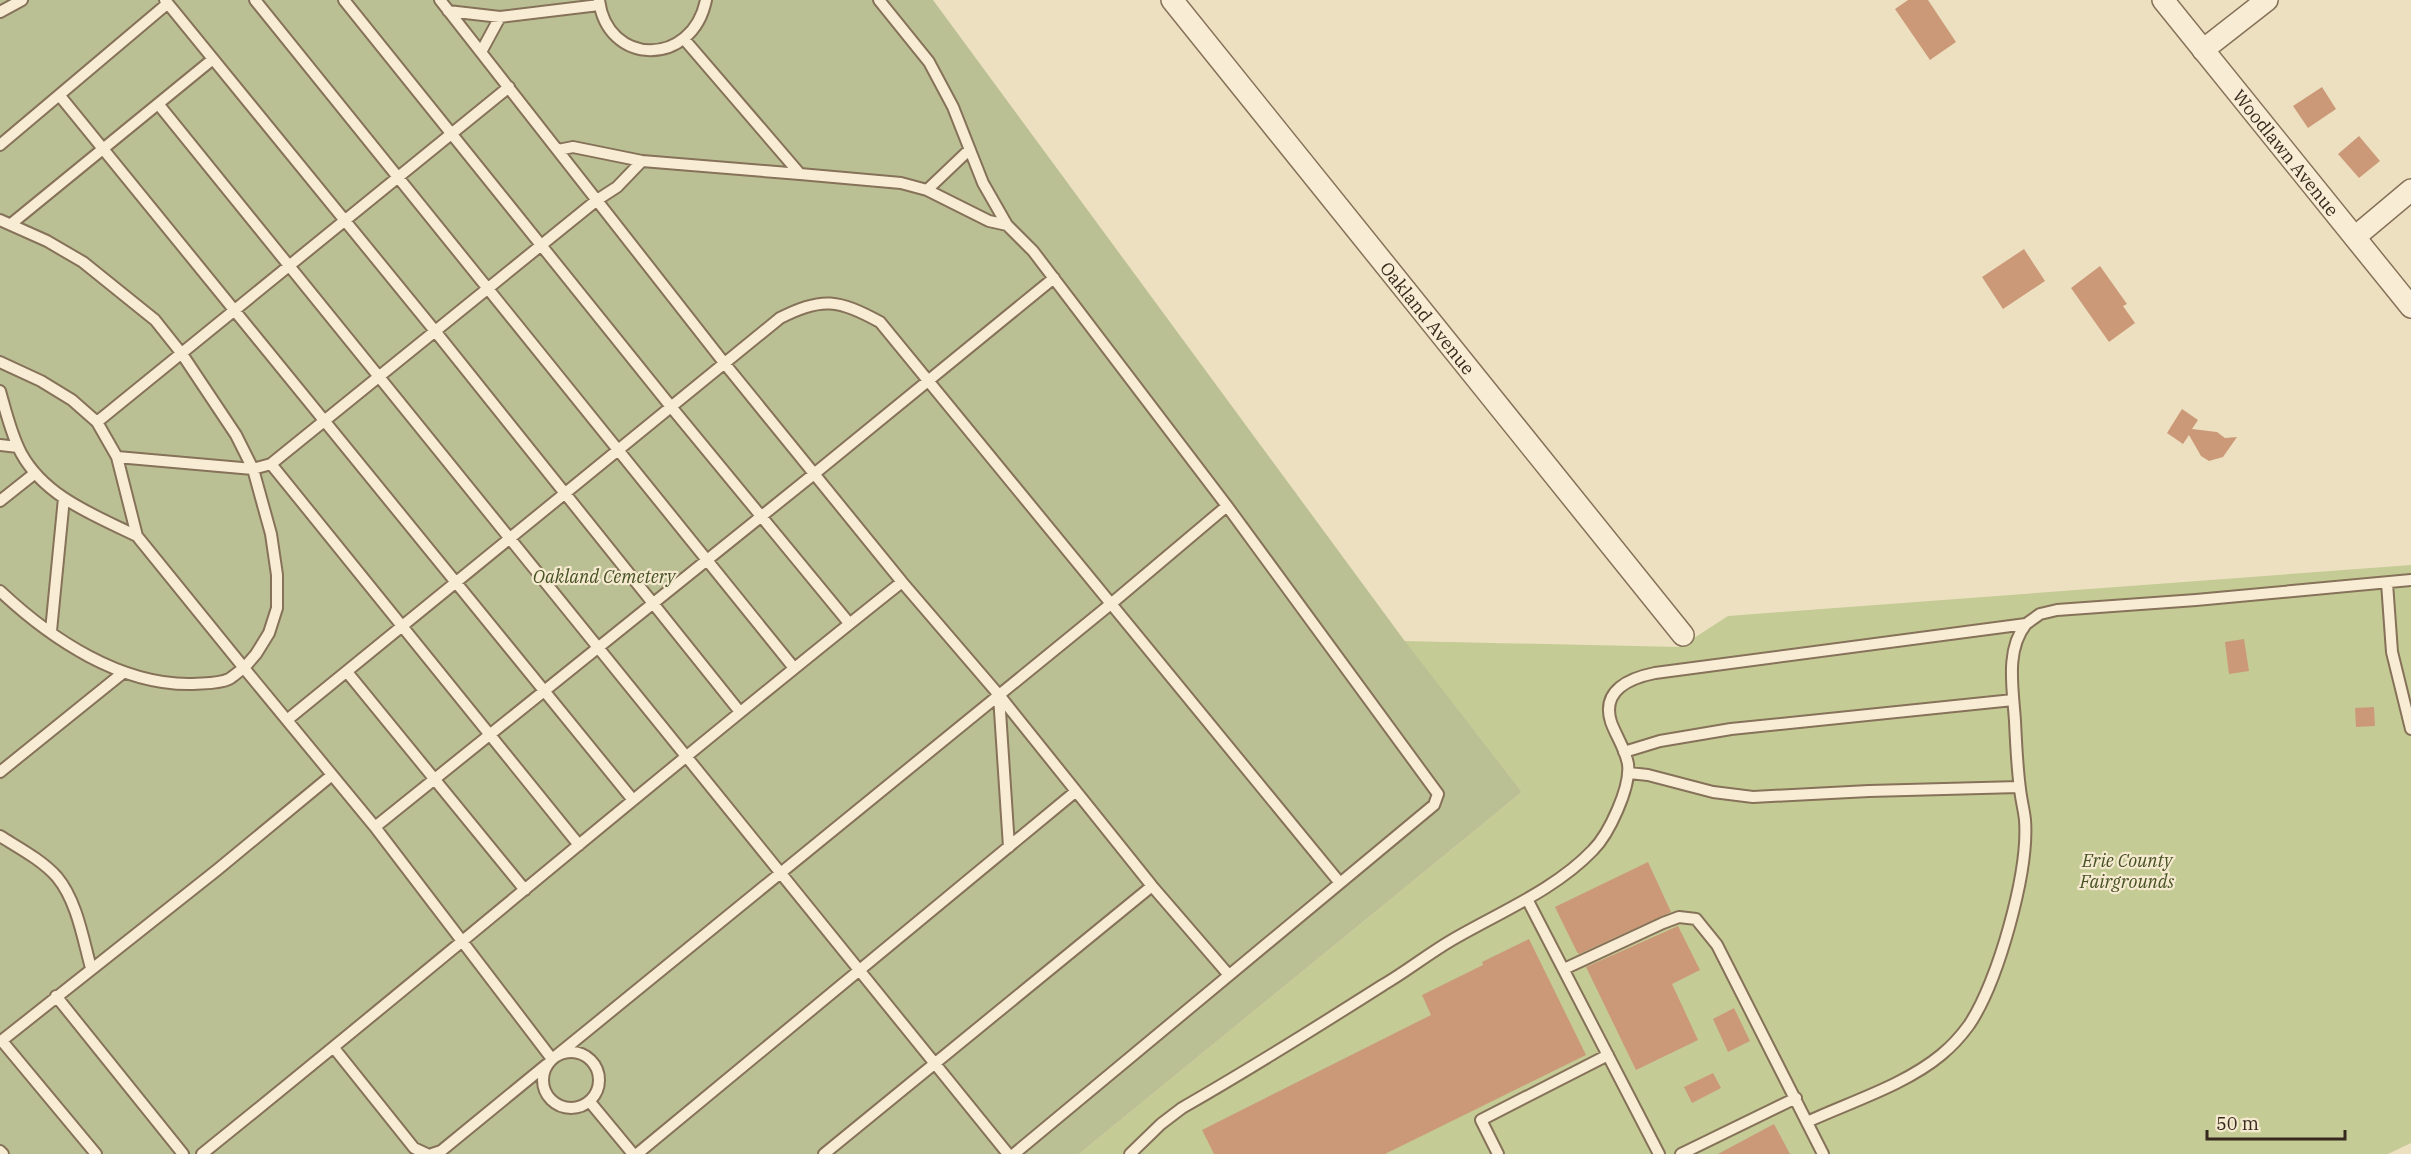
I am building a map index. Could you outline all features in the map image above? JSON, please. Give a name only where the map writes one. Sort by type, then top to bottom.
[{"type":"street","name":"Oakland Avenue","points":[[1172,0],[1683,635]]},
{"type":"street","name":"Woodlawn Avenue","points":[[2163,0],[2411,307]]},
{"type":"street","points":[[2203,50],[2238,25],[2267,0]]},
{"type":"street","points":[[2355,237],[2411,190]]},
{"type":"lane","points":[[0,12],[22,0]]},
{"type":"lane","points":[[255,0],[794,668]]},
{"type":"lane","points":[[344,0],[672,408],[849,623]]},
{"type":"lane","points":[[440,0],[725,364],[902,582],[999,695],[1152,886],[1228,974]]},
{"type":"lane","points":[[448,11],[500,17],[599,2],[603,20],[614,34],[628,45],[645,50],[663,50],[692,32],[702,18],[705,0]]},
{"type":"lane","points":[[879,0],[929,62],[953,106],[983,183],[1007,225],[1033,251],[1227,506],[1438,795],[1434,805],[1014,1154]]},
{"type":"lane","points":[[0,145],[60,96],[166,2],[435,331],[740,712]]},
{"type":"lane","points":[[481,52],[500,17]]},
{"type":"lane","points":[[684,39],[800,174]]},
{"type":"lane","points":[[12,224],[213,59]]},
{"type":"lane","points":[[97,422],[509,87]]},
{"type":"lane","points":[[60,96],[633,800]]},
{"type":"lane","points":[[159,105],[1008,1154]]},
{"type":"lane","points":[[558,150],[573,147],[642,161],[901,183],[927,190],[989,220],[1007,225]]},
{"type":"lane","points":[[927,190],[969,150]]},
{"type":"lane","points":[[117,457],[253,469],[271,464],[597,200],[617,187],[642,161]]},
{"type":"lane","points":[[0,220],[12,224],[83,262],[155,320],[182,354],[236,435],[253,469],[271,534],[277,575],[277,608],[269,633],[244,668],[228,679],[185,684],[155,681],[124,672],[83,653],[23,613],[0,591]]},
{"type":"lane","points":[[375,827],[1054,278]]},
{"type":"lane","points":[[287,720],[620,451],[780,318],[803,306],[830,302],[856,309],[880,321],[930,379],[1340,883]]},
{"type":"lane","points":[[0,362],[41,381],[97,422],[117,457],[137,536]]},
{"type":"lane","points":[[0,391],[18,447],[34,474],[64,498],[137,536],[375,827],[552,1059]]},
{"type":"lane","points":[[0,445],[18,447]]},
{"type":"lane","points":[[271,464],[579,845]]},
{"type":"lane","points":[[0,501],[34,474]]},
{"type":"lane","points":[[51,631],[64,498]]},
{"type":"lane","points":[[432,1154],[441,1151],[1112,603],[1227,506]]},
{"type":"lane","points":[[1807,1122],[1924,1068],[1942,1054],[1970,1024],[1980,1004],[2010,922],[2019,882],[2025,820],[2019,787],[2013,700],[2014,649],[2018,634],[2026,624],[2040,614],[2057,610],[2411,580]]},
{"type":"lane","points":[[202,1154],[334,1048],[685,755],[902,582]]},
{"type":"lane","points":[[2387,582],[2392,652],[2411,729]]},
{"type":"lane","points":[[1130,1154],[1161,1124],[1182,1108],[1385,984],[1452,940],[1527,899],[1593,851],[1604,838],[1629,773],[1624,752],[1611,722],[1610,704],[1620,685],[1635,678],[2026,624]]},
{"type":"lane","points":[[0,772],[124,672]]},
{"type":"lane","points":[[347,672],[525,890]]},
{"type":"lane","points":[[999,695],[1009,847]]},
{"type":"lane","points":[[1624,752],[1660,741],[1731,729],[2013,700]]},
{"type":"lane","points":[[1629,773],[1648,775],[1713,792],[1753,797],[2019,787]]},
{"type":"lane","points":[[96,1154],[1,1042],[332,775]]},
{"type":"lane","points":[[590,1102],[635,1154],[1075,792]]},
{"type":"lane","points":[[0,836],[57,877],[67,893],[92,968]]},
{"type":"lane","points":[[825,1154],[1152,886]]},
{"type":"lane","points":[[1527,899],[1659,1154]]},
{"type":"lane","points":[[1564,969],[1663,923],[1679,917],[1696,919],[1717,945],[1823,1154]]},
{"type":"lane","points":[[56,996],[183,1154]]},
{"type":"lane","points":[[334,1048],[414,1148],[427,1154]]},
{"type":"lane","points":[[565,1052],[575,1052],[592,1061],[597,1068],[599,1086],[590,1102],[583,1107],[565,1108],[549,1099],[544,1090],[543,1081],[544,1071],[552,1059],[565,1052]]},
{"type":"lane","points":[[1498,1154],[1481,1120],[1608,1055]]},
{"type":"lane","points":[[1681,1154],[1796,1098]]},
{"type":"green space","name":"Oakland Cemetery","points":[[0,0],[933,0],[1404,640],[1522,792],[1079,1154],[0,1154]]},
{"type":"green space","name":"Erie County Fairgrounds","points":[[2411,565],[2411,1143],[2388,1154],[1079,1154],[1522,792],[1404,641],[1680,647],[1728,616]]},
{"type":"building","points":[[1908,0],[1928,0],[1956,42],[1930,60],[1895,9]]},
{"type":"building","points":[[2322,87],[2336,109],[2308,128],[2293,106]]},
{"type":"building","points":[[2359,136],[2380,161],[2359,178],[2338,154]]},
{"type":"building","points":[[2024,249],[2045,281],[2003,309],[1982,277]]},
{"type":"building","points":[[2100,266],[2127,304],[2123,306],[2135,323],[2109,342],[2071,288]]},
{"type":"building","points":[[2182,409],[2198,420],[2192,429],[2217,432],[2225,438],[2237,437],[2223,457],[2209,461],[2201,456],[2189,435],[2183,444],[2167,433]]},
{"type":"building","points":[[2244,639],[2249,671],[2229,674],[2225,642]]},
{"type":"building","points":[[2374,707],[2375,726],[2356,727],[2355,708]]},
{"type":"building","points":[[1648,862],[1671,912],[1579,954],[1555,907]]},
{"type":"building","points":[[1678,926],[1700,970],[1672,984],[1698,1040],[1636,1070],[1586,967]]},
{"type":"building","points":[[1529,939],[1586,1055],[1385,1154],[1214,1154],[1202,1130],[1431,1015],[1422,995]]},
{"type":"building","points":[[1734,1008],[1750,1041],[1728,1052],[1713,1019]]},
{"type":"building","points":[[1713,1073],[1721,1088],[1692,1103],[1684,1087]]},
{"type":"building","points":[[1774,1124],[1790,1154],[1718,1154]]}]
